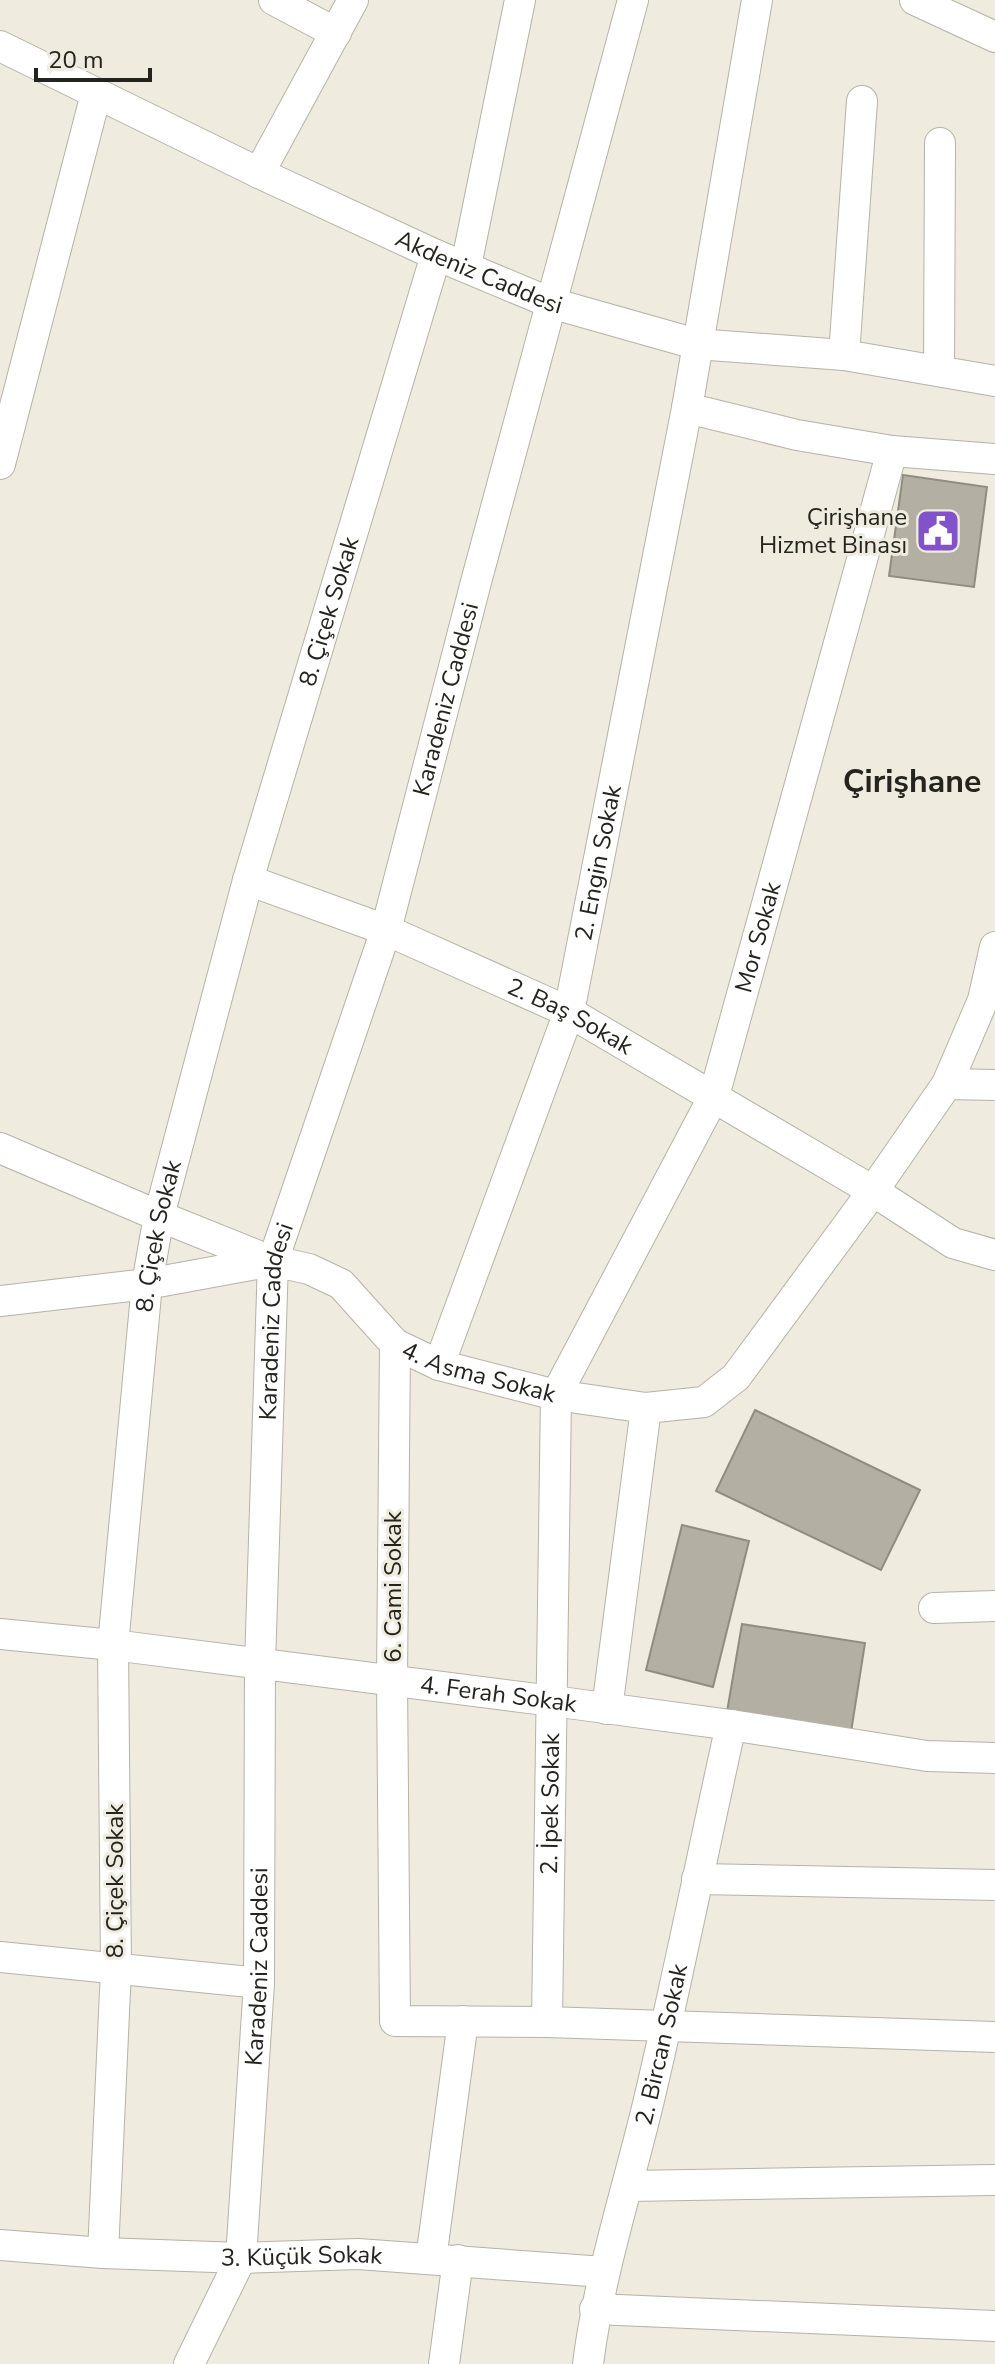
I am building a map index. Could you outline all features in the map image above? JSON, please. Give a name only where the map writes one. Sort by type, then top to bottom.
[{"type":"street","points":[[274,0],[336,33]]},
{"type":"street","points":[[259,173],[353,0]]},
{"type":"street","points":[[466,266],[520,0]]},
{"type":"street","name":"Karadeniz Caddesi","points":[[189,2364],[241,2258],[259,1983],[260,1664],[273,1261],[386,930],[633,0]]},
{"type":"street","points":[[696,344],[757,0]]},
{"type":"street","points":[[915,0],[995,37]]},
{"type":"street","name":"Akdeniz Caddesi","points":[[0,46],[259,173],[436,255],[551,303],[696,344],[844,355],[995,381]]},
{"type":"street","points":[[0,464],[96,94]]},
{"type":"street","points":[[844,355],[862,101]]},
{"type":"street","points":[[939,371],[940,143]]},
{"type":"street","name":"8. Çiçek Sokak","points":[[103,2253],[116,1969],[113,1645],[147,1284],[159,1216],[248,880],[436,255]]},
{"type":"street","name":"2. Engin Sokak","points":[[439,1365],[569,1012],[687,408],[696,344]]},
{"type":"street","points":[[687,408],[797,435],[892,451],[995,459]]},
{"type":"street","name":"Mor Sokak","points":[[556,1395],[714,1096],[892,451]]},
{"type":"street","name":"2. Baş Sokak","points":[[248,880],[386,930],[569,1012],[873,1191],[953,1243],[995,1255]]},
{"type":"street","points":[[873,1191],[947,1084],[983,1000],[995,947]]},
{"type":"street","points":[[947,1084],[995,1085]]},
{"type":"street","points":[[0,1148],[273,1261]]},
{"type":"street","name":"4. Asma Sokak","points":[[0,1301],[147,1284],[273,1261],[309,1269],[341,1284],[395,1344],[439,1365],[556,1395],[646,1408],[704,1402],[736,1377],[873,1191]]},
{"type":"street","name":"6. Cami Sokak","points":[[395,1344],[392,1680],[395,2021],[463,2021]]},
{"type":"street","name":"2. İpek Sokak","points":[[547,2022],[556,1395]]},
{"type":"street","points":[[607,1709],[646,1408]]},
{"type":"street","points":[[934,1608],[995,1606]]},
{"type":"street","name":"4. Ferah Sokak","points":[[0,1634],[113,1645],[553,1701],[927,1756],[995,1758]]},
{"type":"street","name":"2. Bircan Sokak","points":[[588,2364],[595,2309],[666,2025],[731,1725]]},
{"type":"street","points":[[697,1879],[995,1885]]},
{"type":"street","points":[[0,1957],[259,1983]]},
{"type":"street","points":[[444,2364],[445,2260],[463,2021],[995,2037]]},
{"type":"street","points":[[628,2186],[995,2180]]},
{"type":"street","name":"3. Küçük Sokak","points":[[0,2245],[103,2253],[241,2258],[358,2254],[604,2272]]},
{"type":"street","points":[[595,2309],[995,2326]]},
{"type":"building","name":"Çirişhane Hizmet Binası","points":[[903,475],[987,487],[974,587],[889,576]]},
{"type":"building","points":[[755,1410],[920,1490],[881,1570],[716,1491]]},
{"type":"building","points":[[682,1525],[749,1541],[713,1687],[646,1670]]},
{"type":"building","points":[[742,1624],[865,1643],[851,1732],[727,1712]]},
{"type":"place","name":"Çirişhane Hizmet Binası","points":[[938,531]]},
{"type":"district","name":"Çirişhane","points":[[912,781]]}]
